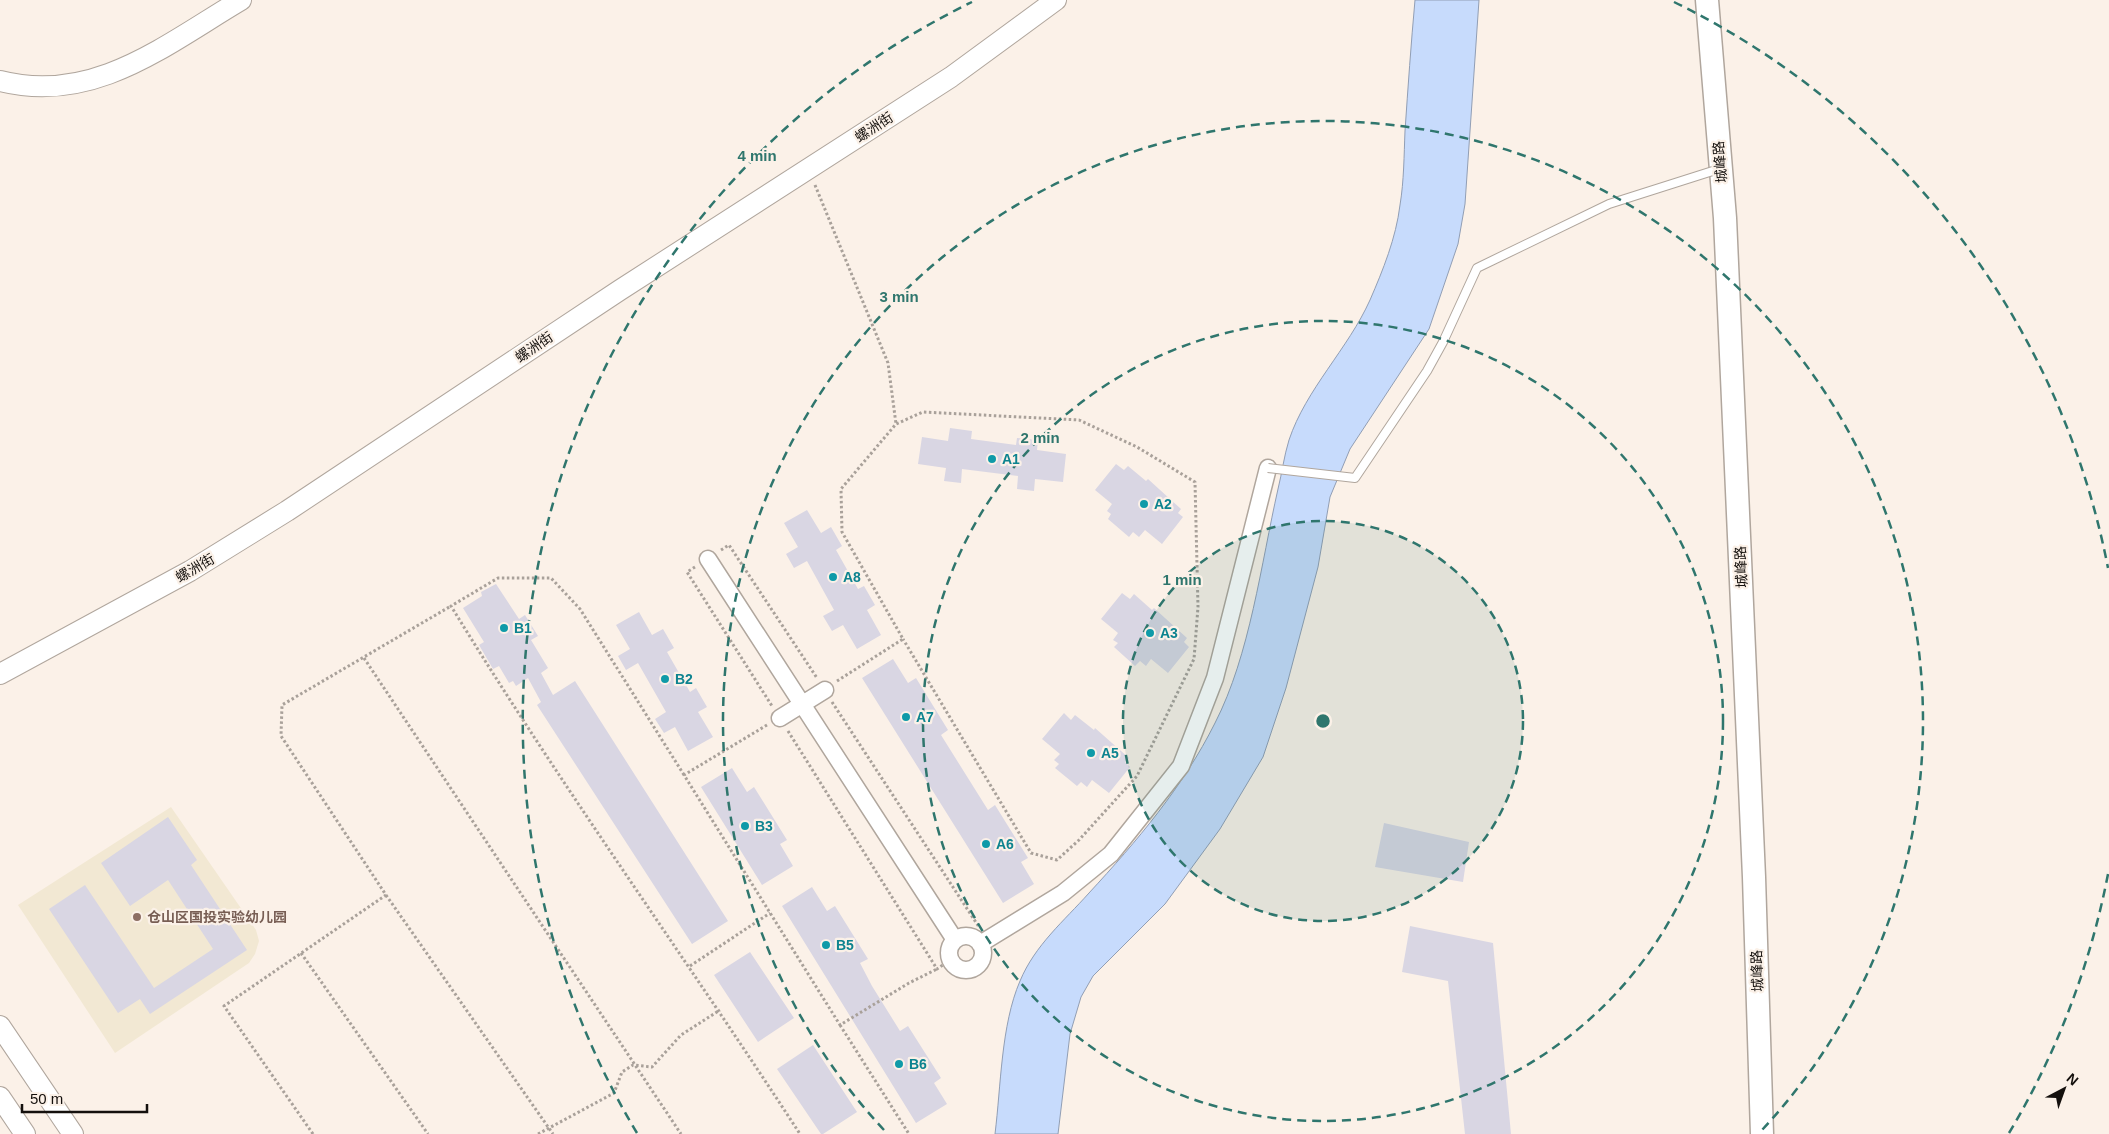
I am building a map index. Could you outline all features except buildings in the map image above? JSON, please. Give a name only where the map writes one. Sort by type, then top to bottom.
[{"type":"main road","name":"城峰路","points":[[1706,0],[1725,218],[1764,1129]]},
{"type":"street","points":[[0,81],[44,87],[78,84],[104,78],[129,66],[240,0]]},
{"type":"street","name":"螺洲街","points":[[0,674],[216,556],[951,77],[1056,0]]},
{"type":"street","points":[[983,942],[982,960],[974,968],[964,970],[944,964],[949,949],[955,940],[966,936],[983,942],[1063,892],[1111,854],[1182,766],[1215,678],[1268,468]]},
{"type":"street","points":[[708,559],[955,940]]},
{"type":"street","points":[[780,718],[825,690]]},
{"type":"street","points":[[0,1026],[73,1134]]},
{"type":"street","points":[[0,1097],[25,1134]]},
{"type":"lane","points":[[1268,468],[1355,478],[1443,342],[1477,268],[1609,204],[1719,169]]},
{"type":"path","points":[[808,169],[888,363],[896,424]]},
{"type":"path","points":[[923,412],[1079,420],[1137,447],[1195,482],[1198,607],[1194,658],[1137,776],[1079,840],[1058,860],[1031,853],[903,640],[842,532],[841,489],[896,424],[923,412]]},
{"type":"path","points":[[840,1025],[944,964],[780,718],[687,572],[729,545],[825,690],[983,942]]},
{"type":"path","points":[[553,1134],[386,894],[281,736],[282,706],[498,578],[551,578],[580,609],[909,1134]]},
{"type":"path","points":[[451,606],[514,709],[720,1010],[800,1134]]},
{"type":"path","points":[[825,690],[903,640]]},
{"type":"path","points":[[364,658],[633,1065],[681,1134]]},
{"type":"path","points":[[684,775],[780,718]]},
{"type":"path","points":[[313,1134],[224,1006],[386,894]]},
{"type":"path","points":[[690,966],[770,913]]},
{"type":"path","points":[[301,954],[428,1134]]},
{"type":"path","points":[[538,1134],[614,1093],[622,1072],[633,1065],[652,1067],[681,1035],[720,1010]]},
{"type":"shaded area","name":"仓山区国投实验幼儿园","points":[[171,807],[256,930],[259,941],[255,954],[249,963],[115,1053],[18,905]]},
{"type":"water","points":[[1415,0],[1479,0],[1465,204],[1458,244],[1429,329],[1350,449],[1330,497],[1318,567],[1286,688],[1263,757],[1220,829],[1165,904],[1093,976],[1081,997],[1070,1034],[1058,1134],[995,1134],[1005,1036],[1014,998],[1026,968],[1051,934],[1142,833],[1174,791],[1202,747],[1227,696],[1246,639],[1289,440],[1296,421],[1316,386],[1361,318],[1380,277],[1395,230],[1404,168]]},
{"type":"place","name":"A1","points":[[992,459]]},
{"type":"place","name":"A2","points":[[1144,504]]},
{"type":"place","name":"A8","points":[[833,577]]},
{"type":"place","name":"B1","points":[[504,628]]},
{"type":"place","name":"A3","points":[[1150,633]]},
{"type":"place","name":"B2","points":[[665,679]]},
{"type":"place","name":"A7","points":[[906,717]]},
{"type":"place","name":"A5","points":[[1091,753]]},
{"type":"place","name":"B3","points":[[745,826]]},
{"type":"place","name":"A6","points":[[986,844]]},
{"type":"place","name":"仓山区国投实验幼儿园","points":[[137,917]]},
{"type":"place","name":"B5","points":[[826,945]]},
{"type":"place","name":"B6","points":[[899,1064]]}]
